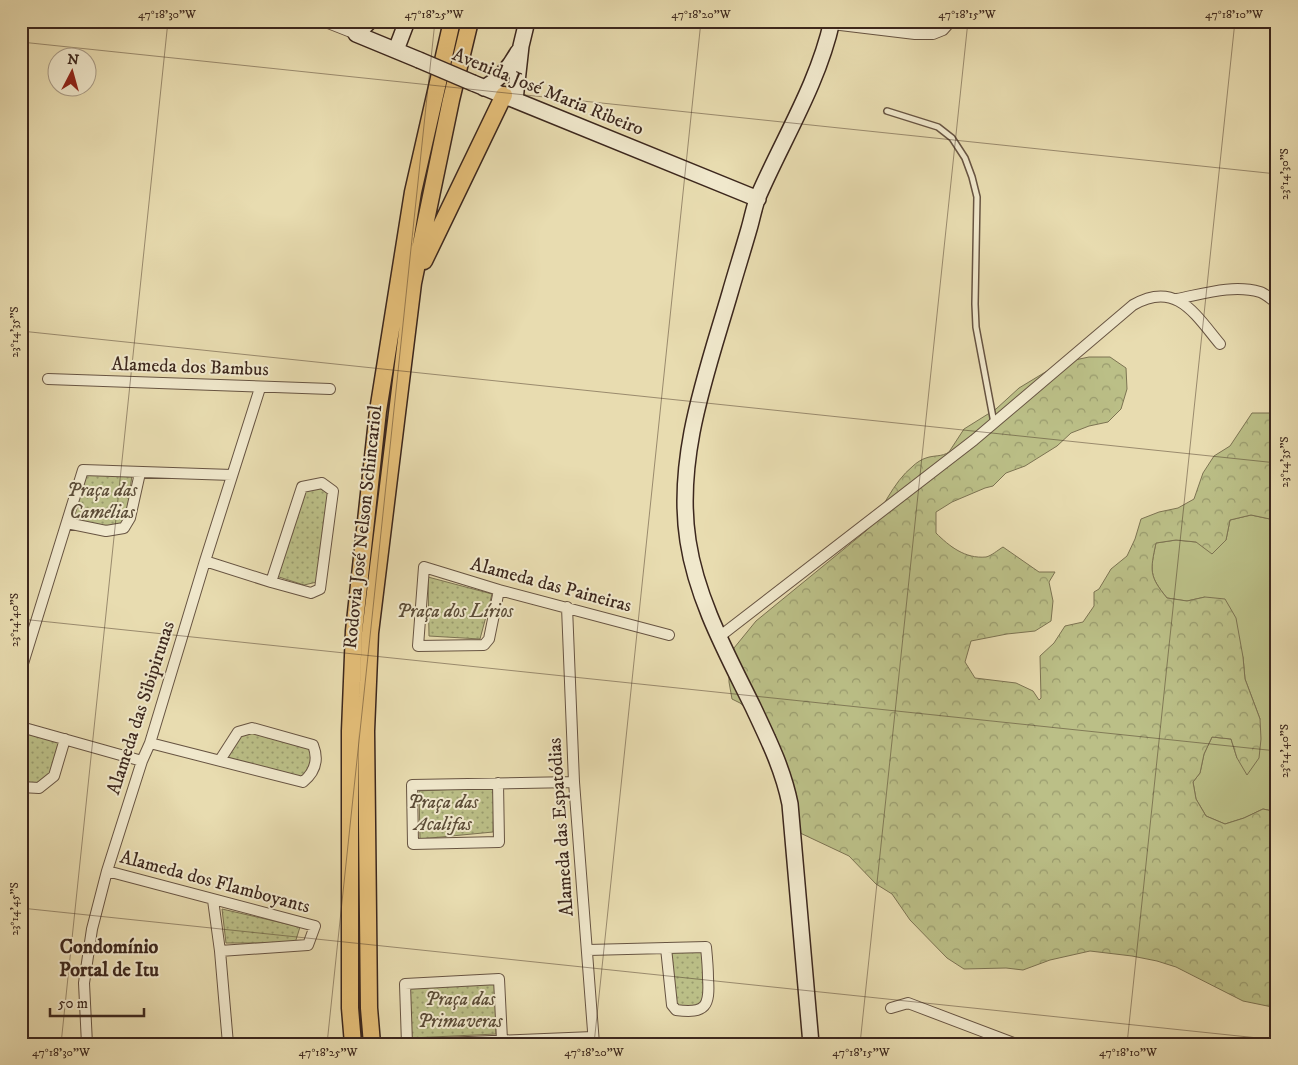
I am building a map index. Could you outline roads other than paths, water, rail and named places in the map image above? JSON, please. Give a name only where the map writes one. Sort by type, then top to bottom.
[{"type":"main road","points":[[356,34],[370,21]]},
{"type":"main road","points":[[396,50],[407,21]]},
{"type":"main road","name":"Rodovia José Nelson Schincariol","points":[[352,1044],[350,1008],[350,731],[354,631],[378,411],[413,192],[452,21]]},
{"type":"main road","name":"Rodovia José Nelson Schincariol","points":[[372,1044],[369,1008],[366,731],[370,633],[413,283],[449,109],[470,21]]},
{"type":"main road","points":[[413,283],[479,149],[509,97],[527,21]]},
{"type":"main road","points":[[811,1044],[790,804],[786,785],[771,746],[719,637],[693,566],[685,514],[686,480],[697,406],[758,199],[818,68],[829,22]]},
{"type":"main road","name":"Avenida José Maria Ribeiro","points":[[356,34],[758,199]]},
{"type":"main road","points":[[478,85],[496,81],[513,61],[521,46]]},
{"type":"street","name":"Avenida José Maria Ribeiro","points":[[323,21],[356,34]]},
{"type":"street","points":[[829,22],[915,34],[933,34],[943,30],[951,21]]},
{"type":"street","points":[[719,637],[994,424],[1133,305],[1144,299],[1160,296],[1177,299],[1231,289],[1262,293],[1277,303]]},
{"type":"street","points":[[1177,299],[1188,306],[1220,344]]},
{"type":"street","name":"Alameda dos Bambus","points":[[48,379],[330,389]]},
{"type":"street","name":"Alameda das Sibipirunas","points":[[87,1044],[84,983],[92,929],[107,871],[142,761],[150,743],[260,388]]},
{"type":"street","points":[[21,670],[83,470],[232,475]]},
{"type":"street","points":[[66,523],[106,531],[124,528],[130,518],[140,473]]},
{"type":"street","points":[[205,561],[271,582],[311,592],[320,589],[333,491],[322,483],[302,487],[271,582]]},
{"type":"street","name":"Alameda das Paineiras","points":[[499,590],[489,639],[484,645],[418,646],[424,567],[499,590],[669,634]]},
{"type":"street","name":"Alameda das Espatódias","points":[[567,607],[574,782],[588,950],[593,1040]]},
{"type":"street","points":[[21,727],[142,761]]},
{"type":"street","points":[[150,743],[303,782],[315,768],[315,750],[313,745],[252,728],[238,732],[220,760]]},
{"type":"street","points":[[21,786],[39,788],[54,776],[65,739]]},
{"type":"street","points":[[498,783],[499,842],[413,844],[412,785],[498,783],[574,782]]},
{"type":"street","name":"Alameda dos Flamboyants","points":[[107,871],[315,926],[308,945],[220,951]]},
{"type":"street","points":[[213,900],[220,951],[228,1044]]},
{"type":"street","points":[[588,950],[666,948],[706,947],[710,997],[706,1005],[700,1009],[688,1012],[676,1010],[672,1005],[666,948]]},
{"type":"street","points":[[407,1044],[405,984],[499,979],[502,1040]]},
{"type":"street","points":[[891,1008],[908,1003],[1014,1043]]},
{"type":"street","points":[[420,1044],[502,1040],[593,1040]]},
{"type":"lane","points":[[887,111],[938,127],[952,138],[965,158],[972,177],[977,197],[976,327],[994,424]]},
{"type":"district","name":"Condomínio Portal de Itu","points":[[109,958]]},
{"type":"park label","name":"Praça das Camélias","points":[[102,501]]},
{"type":"park label","name":"Praça dos Lírios","points":[[455,611]]},
{"type":"park label","name":"Praça das Acalifas","points":[[443,813]]},
{"type":"park label","name":"Praça das Primaveras","points":[[460,1010]]}]
